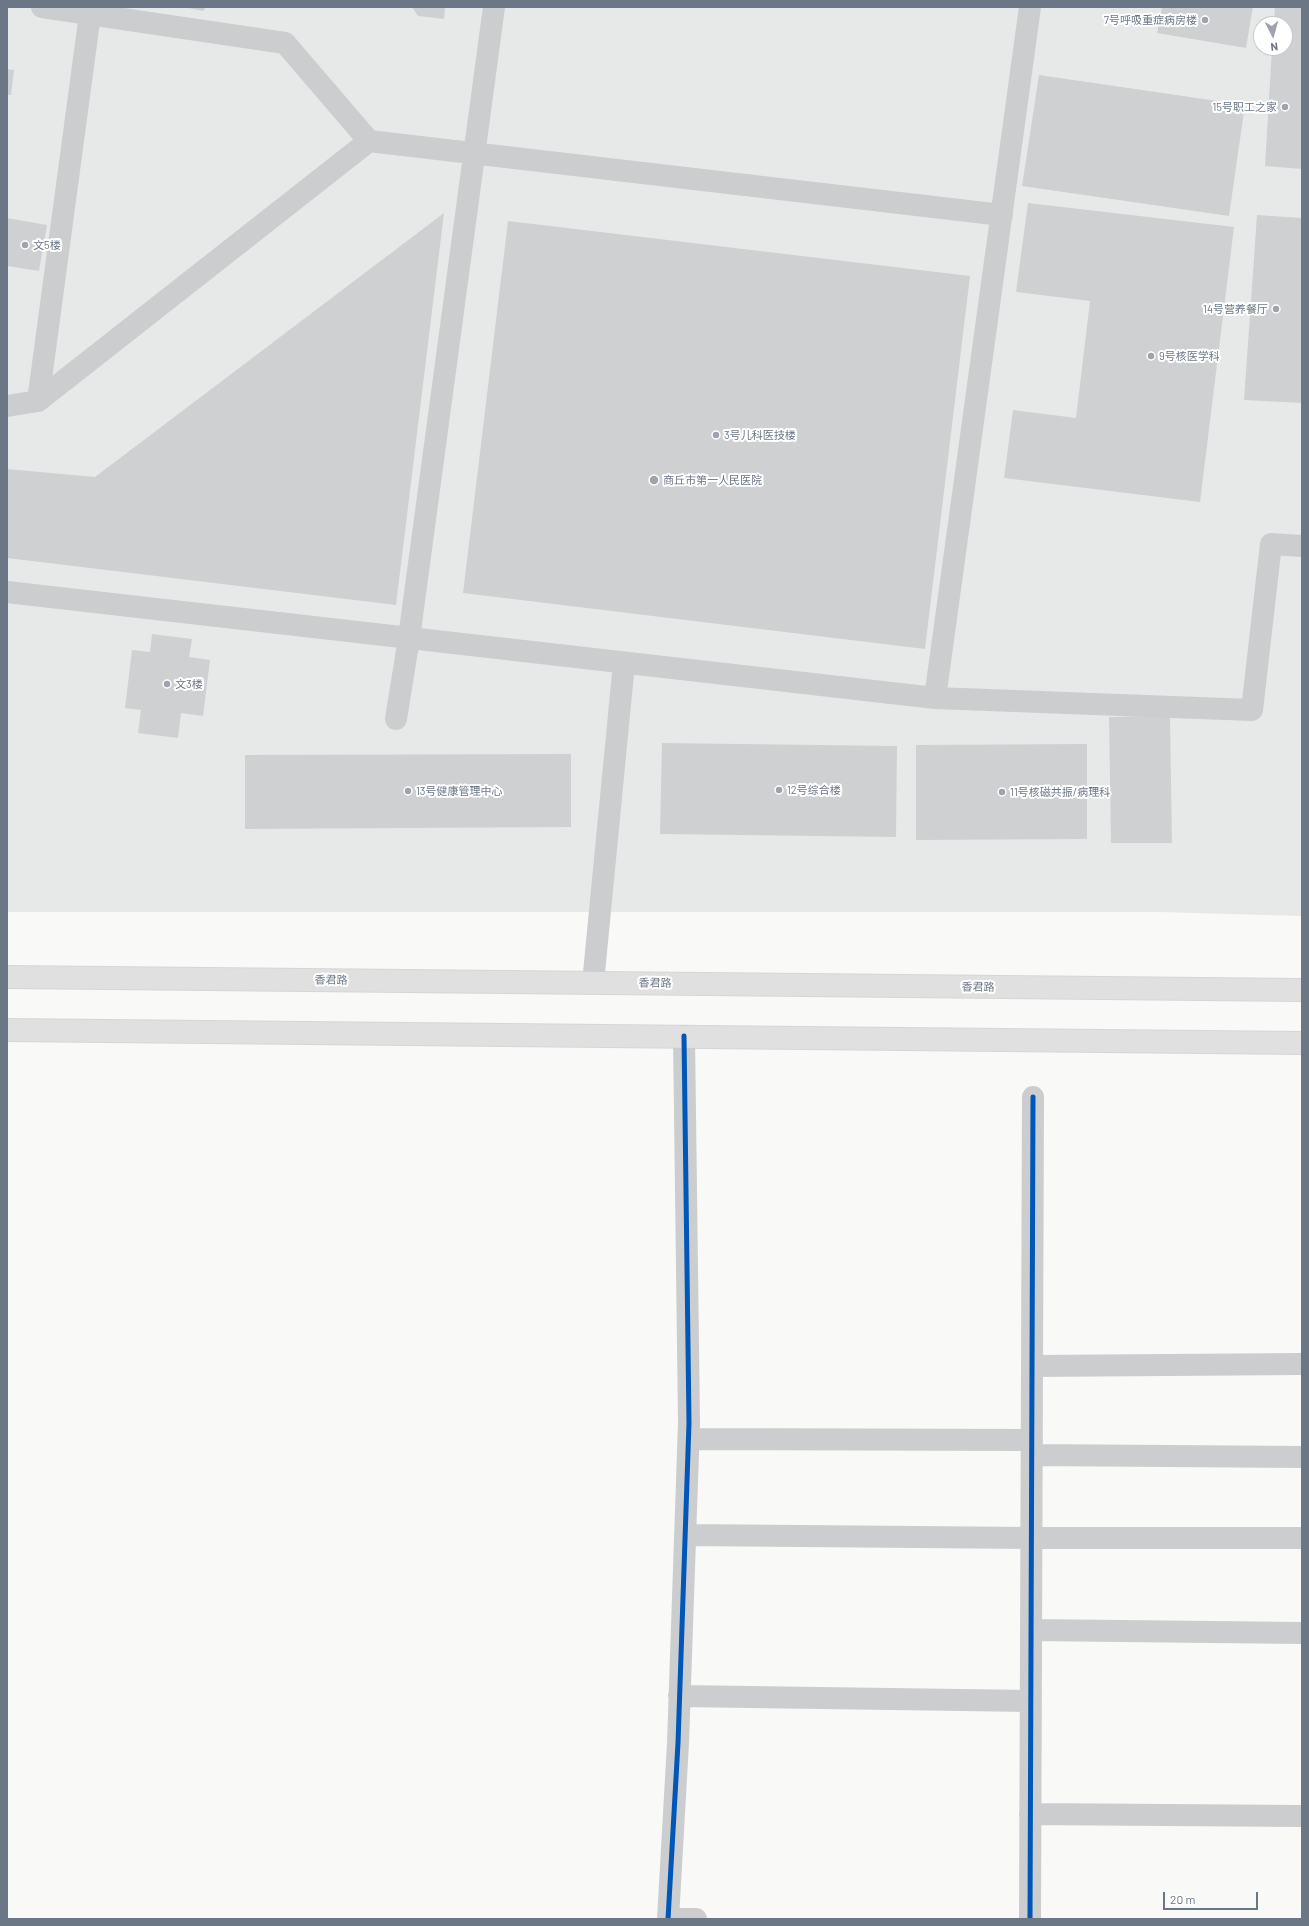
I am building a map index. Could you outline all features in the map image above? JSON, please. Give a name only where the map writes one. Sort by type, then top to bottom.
[{"type":"main road","name":"香君路","points":[[7,977],[1302,990]]},
{"type":"main road","points":[[7,1030],[1302,1043]]},
{"type":"street","points":[[42,7],[285,43],[369,141],[1002,215]]},
{"type":"street","points":[[396,719],[409,638],[494,7]]},
{"type":"street","points":[[935,698],[1030,7]]},
{"type":"street","points":[[38,401],[90,14]]},
{"type":"street","points":[[7,406],[38,401],[369,141]]},
{"type":"street","points":[[7,592],[935,698],[1252,710],[1271,544],[1302,546]]},
{"type":"street","points":[[593,983],[624,663]]},
{"type":"street","points":[[684,1036],[689,1439],[679,1696],[668,1919],[696,1919]]},
{"type":"street","points":[[1030,1919],[1033,1097]]},
{"type":"street","points":[[1032,1366],[1302,1364]]},
{"type":"street","points":[[689,1439],[1302,1457]]},
{"type":"street","points":[[685,1535],[1031,1538],[1302,1538]]},
{"type":"street","points":[[1031,1630],[1302,1633]]},
{"type":"street","points":[[679,1696],[1031,1701]]},
{"type":"street","points":[[1030,1814],[1302,1816]]},
{"type":"shaded area","name":"商丘市第一人民医院","points":[[7,7],[1302,7],[1302,916],[1158,912],[7,912]]},
{"type":"building","points":[[184,7],[206,7],[203,11]]},
{"type":"building","points":[[412,7],[445,7],[444,19],[418,16]]},
{"type":"building","name":"7号呼吸重症病房楼","points":[[1162,7],[1253,7],[1246,48],[1157,33]]},
{"type":"building","name":"15号职工之家","points":[[1275,7],[1302,7],[1302,169],[1265,166],[1272,56],[1293,56],[1293,16],[1274,16]]},
{"type":"building","points":[[7,69],[14,70],[11,95],[7,95]]},
{"type":"building","points":[[1039,75],[1245,105],[1229,216],[1022,186]]},
{"type":"building","name":"9号核医学科","points":[[1028,203],[1234,227],[1200,502],[1004,478],[1013,410],[1076,418],[1090,301],[1016,292]]},
{"type":"building","points":[[444,213],[396,605],[7,558],[7,469],[95,477]]},
{"type":"building","name":"14号营养餐厅","points":[[1257,215],[1302,218],[1302,403],[1244,400]]},
{"type":"building","name":"文5楼","points":[[7,218],[47,225],[39,271],[7,266]]},
{"type":"building","name":"3号儿科医技楼","points":[[508,221],[970,276],[925,649],[463,593]]},
{"type":"building","name":"文3楼","points":[[152,634],[192,639],[189,657],[210,660],[203,716],[181,713],[178,738],[138,733],[141,710],[125,708],[132,650],[150,652]]},
{"type":"building","points":[[1170,716],[1172,843],[1111,843],[1109,717]]},
{"type":"building","name":"12号综合楼","points":[[662,743],[897,746],[896,837],[660,834]]},
{"type":"building","name":"11号核磁共振/病理科","points":[[1087,744],[1087,839],[916,840],[916,745]]},
{"type":"building","name":"13号健康管理中心","points":[[571,754],[571,827],[245,829],[245,755]]},
{"type":"cycle path","points":[[668,1919],[678,1743],[689,1423],[684,1036]]},
{"type":"cycle path","points":[[1030,1919],[1033,1097]]},
{"type":"place","name":"7号呼吸重症病房楼","points":[[1205,20]]},
{"type":"place","name":"15号职工之家","points":[[1285,107]]},
{"type":"place","name":"文5楼","points":[[25,245]]},
{"type":"place","name":"14号营养餐厅","points":[[1276,309]]},
{"type":"place","name":"9号核医学科","points":[[1151,356]]},
{"type":"place","name":"3号儿科医技楼","points":[[716,435]]},
{"type":"place","name":"商丘市第一人民医院","points":[[654,480]]},
{"type":"place","name":"文3楼","points":[[167,684]]},
{"type":"place","name":"12号综合楼","points":[[779,790]]},
{"type":"place","name":"13号健康管理中心","points":[[408,791]]},
{"type":"place","name":"11号核磁共振/病理科","points":[[1002,792]]}]
